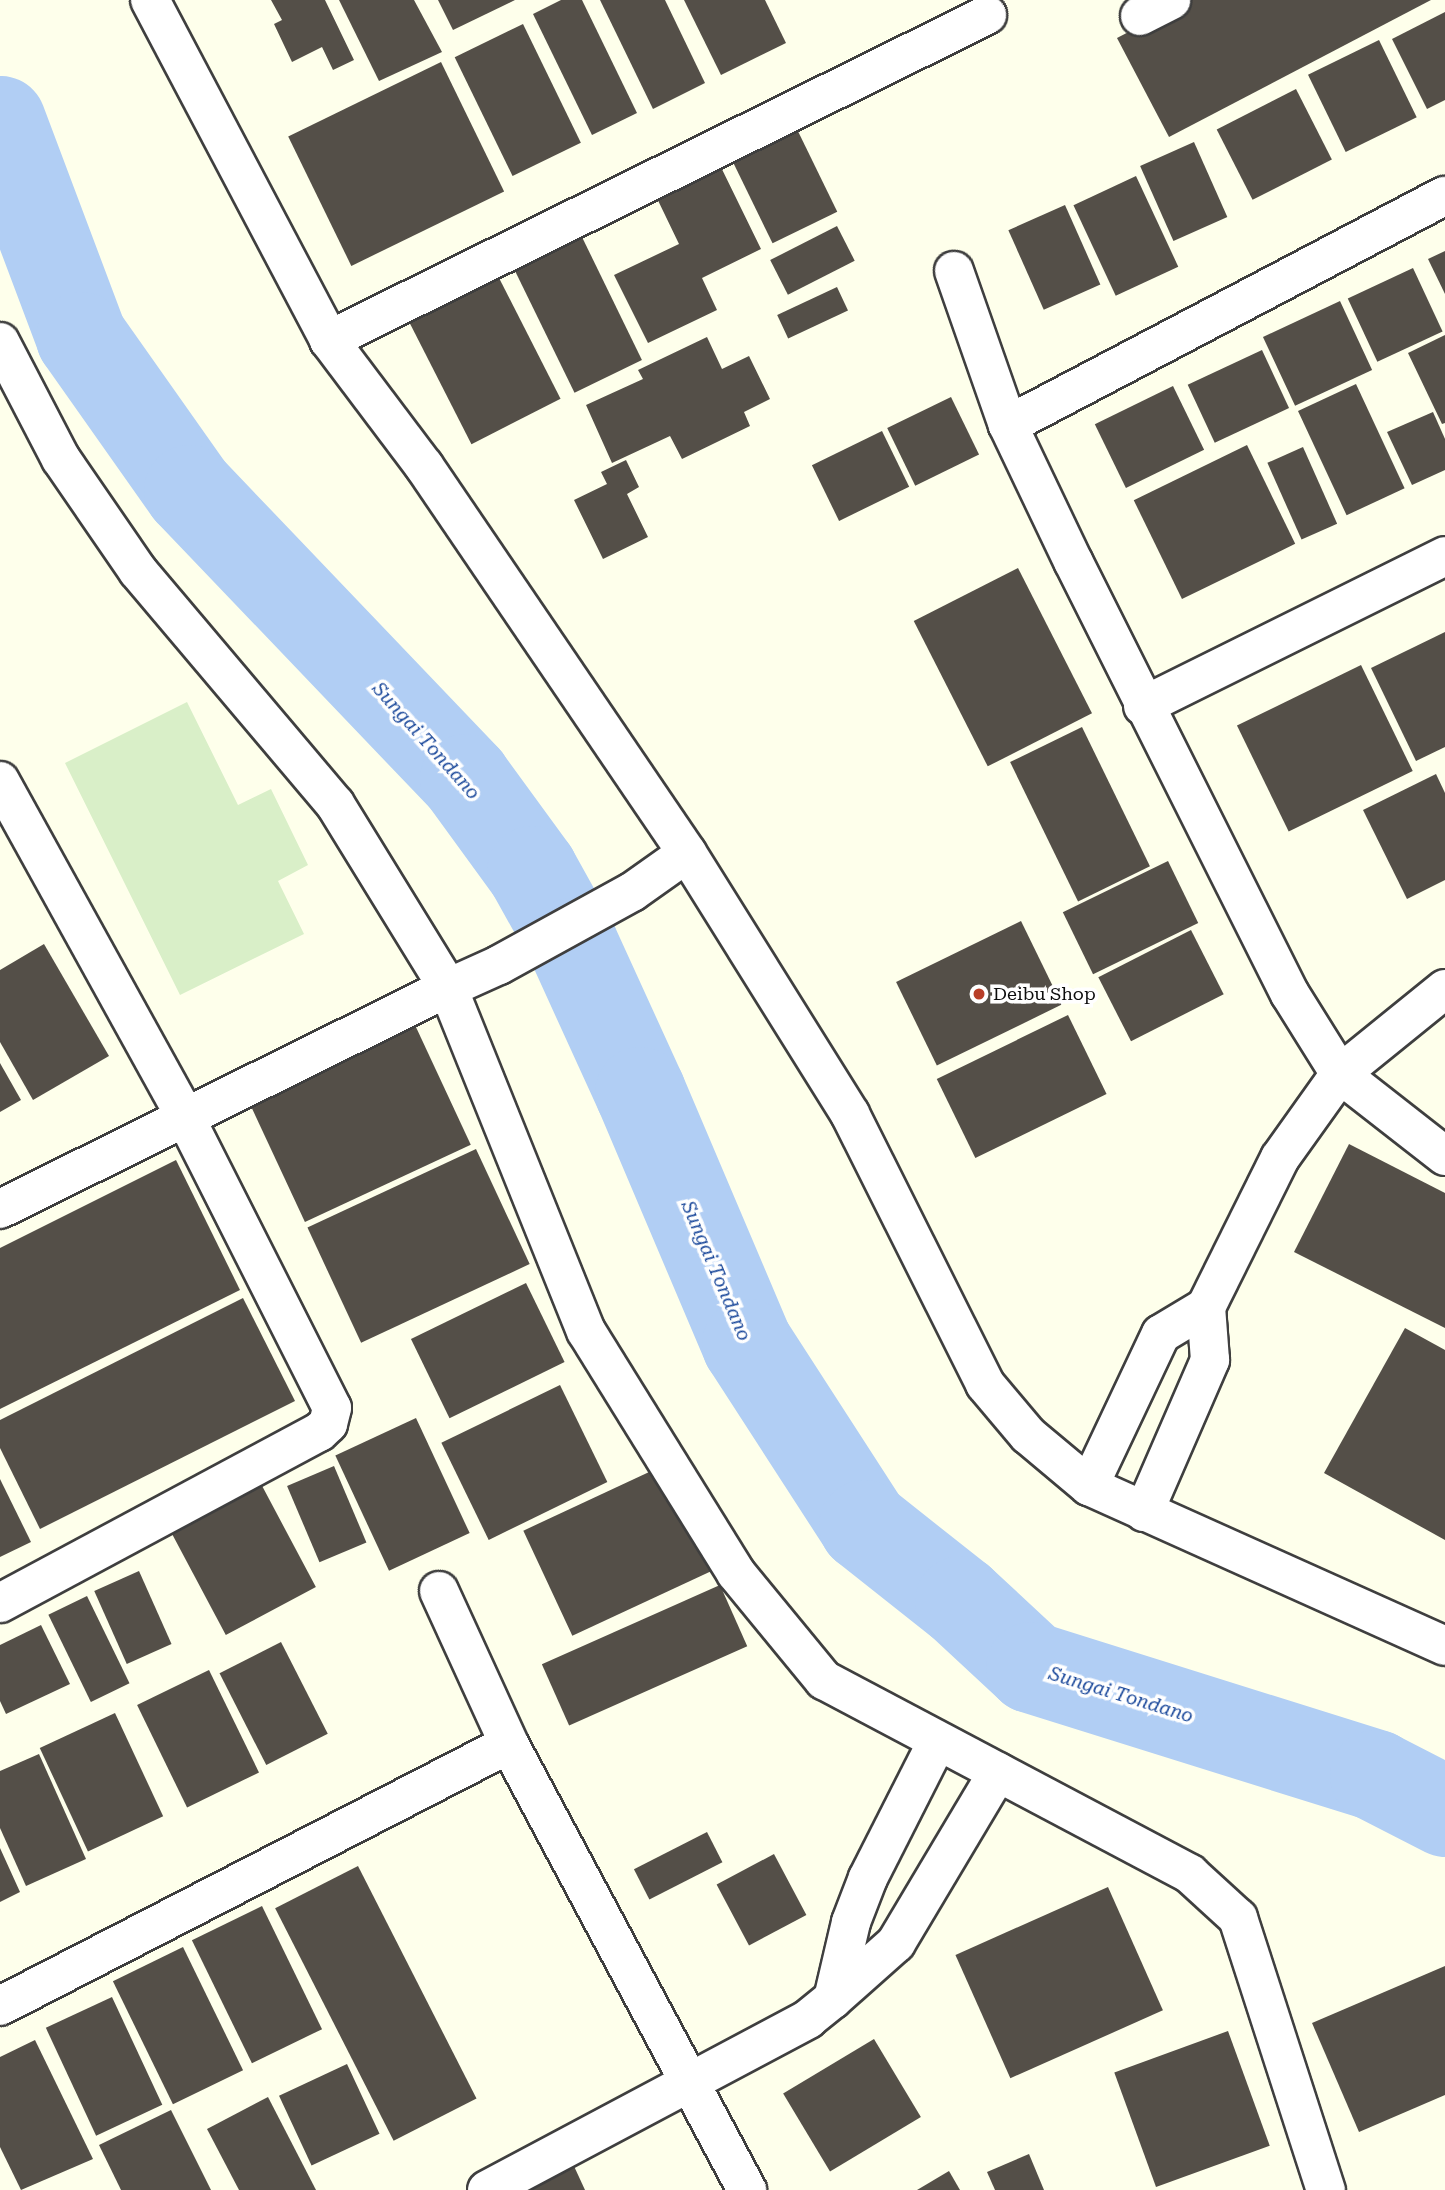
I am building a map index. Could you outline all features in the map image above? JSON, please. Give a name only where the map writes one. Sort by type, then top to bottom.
[{"type":"street","points":[[157,2],[329,340],[424,466],[687,853],[850,1114],[985,1384],[1028,1435],[1089,1486],[1445,1646]]},
{"type":"street","points":[[329,340],[987,15]]},
{"type":"street","points":[[1008,425],[1445,195]]},
{"type":"street","points":[[954,271],[1008,425],[1143,706],[1290,994],[1340,1074],[1445,1156]]},
{"type":"street","points":[[0,342],[61,459],[138,571],[335,804],[448,988],[586,1331],[736,1573],[824,1680],[1189,1874],[1238,1917],[1326,2190]]},
{"type":"street","points":[[1143,706],[1445,556]]},
{"type":"street","points":[[0,1603],[328,1424],[332,1408],[184,1115],[4,799]]},
{"type":"street","points":[[0,1209],[184,1115],[499,965],[632,892],[687,853]]},
{"type":"street","points":[[1144,1512],[1210,1360],[1206,1307],[1280,1157],[1340,1074],[1445,989]]},
{"type":"street","points":[[1089,1486],[1161,1334],[1206,1307]]},
{"type":"street","points":[[439,1591],[509,1744],[747,2190]]},
{"type":"street","points":[[833,1999],[851,1922],[864,1889],[937,1742]]},
{"type":"street","points":[[0,2006],[509,1744]]},
{"type":"street","points":[[487,2190],[808,2019],[833,1999],[896,1943],[998,1772]]},
{"type":"green space","points":[[187,702],[238,805],[271,789],[308,865],[278,881],[304,934],[180,995],[65,763]]},
{"type":"building","points":[[271,0],[325,0],[354,60],[333,70],[322,47],[292,62],[274,24],[282,20]]},
{"type":"building","points":[[339,0],[414,0],[442,52],[379,81]]},
{"type":"building","points":[[438,0],[515,0],[453,30]]},
{"type":"building","points":[[561,0],[582,0],[637,113],[592,135],[533,14]]},
{"type":"building","points":[[600,0],[665,0],[705,83],[653,109]]},
{"type":"building","points":[[684,0],[765,0],[786,43],[721,75]]},
{"type":"building","points":[[1190,0],[1431,0],[1169,137],[1117,38]]},
{"type":"building","points":[[1445,12],[1445,100],[1427,109],[1392,39]]},
{"type":"building","points":[[523,24],[581,143],[513,176],[455,57]]},
{"type":"building","points":[[1379,40],[1417,117],[1346,152],[1308,75]]},
{"type":"building","points":[[441,62],[504,191],[351,266],[288,137]]},
{"type":"building","points":[[1296,89],[1332,159],[1253,200],[1217,129]]},
{"type":"building","points":[[793,121],[837,212],[773,243],[728,153]]},
{"type":"building","points":[[1194,142],[1227,217],[1173,241],[1140,166]]},
{"type":"building","points":[[716,157],[761,249],[702,278],[717,310],[648,343],[614,275],[679,244],[652,188]]},
{"type":"building","points":[[1136,176],[1178,267],[1116,296],[1073,205]]},
{"type":"building","points":[[1065,205],[1100,284],[1044,310],[1008,230]]},
{"type":"building","points":[[837,226],[855,261],[788,295],[770,260]]},
{"type":"building","points":[[581,235],[642,360],[575,393],[514,268]]},
{"type":"building","points":[[1445,251],[1445,294],[1428,259]]},
{"type":"building","points":[[1413,268],[1443,331],[1377,362],[1348,298]]},
{"type":"building","points":[[497,274],[561,399],[471,444],[408,319]]},
{"type":"building","points":[[837,287],[848,311],[788,338],[777,315]]},
{"type":"building","points":[[1340,301],[1372,370],[1295,406],[1263,337]]},
{"type":"building","points":[[1445,335],[1445,423],[1442,424],[1408,353]]},
{"type":"building","points":[[707,337],[722,369],[749,356],[770,399],[744,412],[750,426],[682,459],[670,436],[612,463],[586,405],[643,379],[638,370]]},
{"type":"building","points":[[1262,350],[1289,408],[1215,443],[1188,385]]},
{"type":"building","points":[[1356,384],[1405,488],[1347,515],[1298,411]]},
{"type":"building","points":[[1173,386],[1204,450],[1126,488],[1095,424]]},
{"type":"building","points":[[951,397],[979,455],[915,486],[887,428]]},
{"type":"building","points":[[1433,412],[1445,439],[1445,470],[1412,485],[1387,432]]},
{"type":"building","points":[[882,431],[909,487],[839,521],[812,465]]},
{"type":"building","points":[[1247,445],[1295,544],[1182,599],[1134,500]]},
{"type":"building","points":[[1303,447],[1337,524],[1302,540],[1267,463]]},
{"type":"building","points":[[626,460],[639,487],[627,494],[648,537],[603,559],[574,500],[607,484],[601,472]]},
{"type":"building","points":[[1018,568],[1092,713],[988,766],[914,621]]},
{"type":"building","points":[[1445,632],[1445,747],[1416,761],[1371,668]]},
{"type":"building","points":[[1361,665],[1413,771],[1289,832],[1237,725]]},
{"type":"building","points":[[1082,727],[1150,866],[1078,901],[1010,762]]},
{"type":"building","points":[[1436,774],[1445,793],[1445,880],[1407,899],[1363,810]]},
{"type":"building","points":[[1168,861],[1198,923],[1093,974],[1063,912]]},
{"type":"building","name":"Deibu Shop","points":[[1021,921],[1062,1005],[937,1066],[896,982]]},
{"type":"building","points":[[1191,930],[1224,994],[1131,1041],[1098,977]]},
{"type":"building","points":[[44,944],[109,1056],[33,1100],[0,1042],[0,970]]},
{"type":"building","points":[[1068,1015],[1107,1094],[975,1158],[937,1079]]},
{"type":"building","points":[[415,1025],[471,1145],[305,1222],[249,1102]]},
{"type":"building","points":[[0,1063],[21,1100],[0,1112]]},
{"type":"building","points":[[1349,1144],[1445,1193],[1445,1328],[1294,1252]]},
{"type":"building","points":[[476,1149],[530,1264],[361,1343],[307,1228]]},
{"type":"building","points":[[176,1160],[240,1290],[0,1409],[0,1248]]},
{"type":"building","points":[[526,1283],[565,1362],[450,1418],[411,1339]]},
{"type":"building","points":[[243,1298],[295,1401],[40,1529],[0,1448],[0,1420]]},
{"type":"building","points":[[1405,1328],[1445,1350],[1445,1540],[1324,1473]]},
{"type":"building","points":[[560,1385],[607,1482],[489,1540],[441,1443]]},
{"type":"building","points":[[416,1418],[470,1533],[389,1571],[335,1456]]},
{"type":"building","points":[[334,1466],[366,1542],[319,1562],[287,1486]]},
{"type":"building","points":[[662,1466],[711,1571],[572,1636],[523,1531]]},
{"type":"building","points":[[0,1479],[31,1542],[0,1557]]},
{"type":"building","points":[[260,1482],[316,1587],[226,1635],[170,1530]]},
{"type":"building","points":[[139,1571],[172,1644],[127,1664],[94,1591]]},
{"type":"building","points":[[720,1585],[747,1646],[569,1726],[542,1664]]},
{"type":"building","points":[[87,1596],[130,1683],[91,1702],[48,1615]]},
{"type":"building","points":[[41,1625],[70,1684],[6,1714],[0,1701],[0,1645]]},
{"type":"building","points":[[281,1642],[328,1734],[266,1765],[220,1673]]},
{"type":"building","points":[[209,1670],[259,1772],[187,1808],[137,1705]]},
{"type":"building","points":[[115,1713],[163,1816],[88,1851],[40,1748]]},
{"type":"building","points":[[39,1754],[86,1859],[26,1886],[0,1828],[0,1771]]},
{"type":"building","points":[[707,1832],[722,1862],[649,1900],[634,1869]]},
{"type":"building","points":[[0,1848],[20,1892],[0,1902]]},
{"type":"building","points":[[774,1854],[806,1915],[749,1945],[717,1885]]},
{"type":"building","points":[[358,1866],[476,2099],[394,2141],[275,1908]]},
{"type":"building","points":[[1108,1887],[1163,2010],[1010,2078],[955,1955]]},
{"type":"building","points":[[262,1906],[322,2029],[252,2063],[192,1940]]},
{"type":"building","points":[[183,1947],[243,2070],[173,2104],[113,1981]]},
{"type":"building","points":[[1445,1966],[1445,2095],[1359,2132],[1312,2023]]},
{"type":"building","points":[[112,1997],[162,2105],[96,2136],[46,2028]]},
{"type":"building","points":[[1228,2031],[1270,2146],[1156,2187],[1114,2072]]},
{"type":"building","points":[[874,2039],[921,2117],[830,2172],[783,2094]]},
{"type":"building","points":[[35,2040],[93,2159],[21,2190],[0,2147],[0,2057]]},
{"type":"building","points":[[347,2064],[380,2134],[312,2165],[279,2096]]},
{"type":"building","points":[[268,2097],[316,2190],[239,2190],[207,2129]]},
{"type":"building","points":[[171,2110],[211,2190],[121,2190],[99,2145]]},
{"type":"building","points":[[1029,2154],[1044,2190],[995,2190],[987,2172]]},
{"type":"building","points":[[573,2164],[585,2190],[520,2190]]},
{"type":"building","points":[[949,2171],[960,2190],[917,2190]]},
{"type":"waterway","name":"Sungai Tondano","points":[[0,121],[81,337],[189,490],[465,779],[532,871],[572,943],[640,1092],[747,1344],[864,1525],[960,1601],[1031,1667],[1375,1775],[1445,1811]]},
{"type":"place","name":"Deibu Shop","points":[[979,994]]}]
